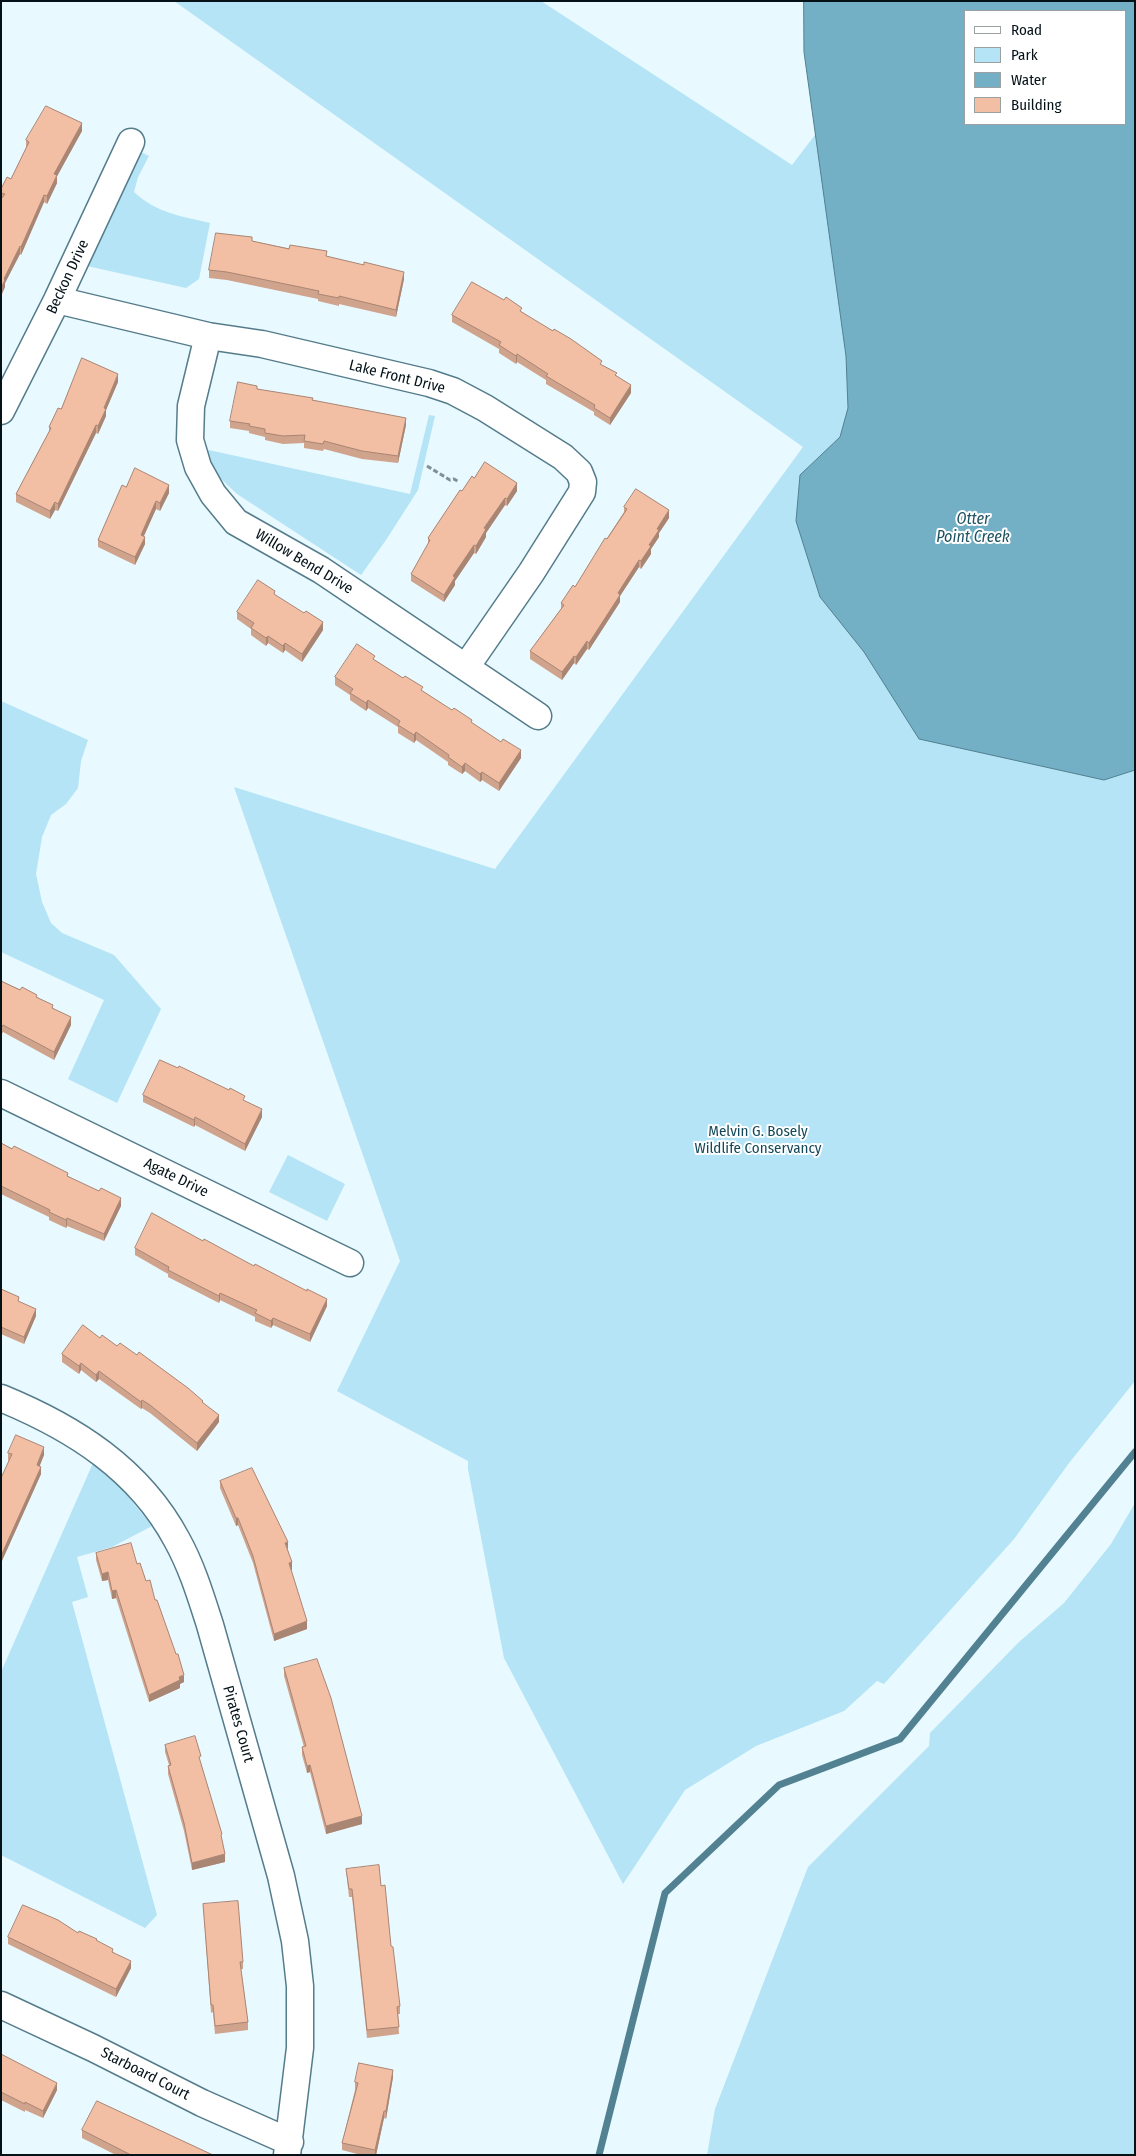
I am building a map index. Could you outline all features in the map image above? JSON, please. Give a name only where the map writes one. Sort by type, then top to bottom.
[{"type":"street","name":"Beckon Drive","points":[[1,410],[57,300],[131,142]]},
{"type":"street","name":"Lake Front Drive","points":[[57,300],[208,336],[262,344],[428,383],[453,391],[485,408],[563,458],[579,472],[583,482],[582,492],[531,573],[466,667]]},
{"type":"street","name":"Willow Bend Drive","points":[[208,336],[191,406],[190,440],[198,467],[213,494],[236,522],[321,570],[538,716]]},
{"type":"street","name":"Agate Drive","points":[[1,1094],[350,1263]]},
{"type":"street","name":"Pirates Court","points":[[1,1398],[52,1420],[92,1444],[122,1468],[149,1496],[168,1524],[196,1584],[210,1625],[281,1876],[295,1941],[300,1986],[300,2048],[288,2148]]},
{"type":"street","name":"Starboard Court","points":[[1,2005],[93,2048],[288,2148]]},
{"type":"path","points":[[427,466],[450,480],[454,479],[459,482]]},
{"type":"green space","name":"Melvin G. Bosely Wildlife Conservancy","points":[[174,1],[541,1],[792,165],[917,1],[1135,1],[1135,1381],[1069,1463],[1014,1539],[884,1684],[877,1681],[844,1711],[756,1746],[685,1790],[623,1884],[504,1658],[468,1461],[337,1391],[400,1261],[234,787],[495,869],[803,447]]},
{"type":"green space","points":[[141,152],[149,156],[138,177],[134,192],[151,205],[160,209],[179,216],[210,223],[199,279],[186,288],[87,266]]},
{"type":"green space","points":[[429,415],[435,416],[418,490],[361,575],[237,494],[218,476],[204,449],[410,494]]},
{"type":"green space","points":[[1,701],[88,740],[81,761],[78,788],[66,804],[51,815],[42,837],[36,874],[42,902],[51,923],[62,933],[114,955],[161,1009],[117,1103],[68,1079],[104,1000],[1,952]]},
{"type":"green space","points":[[288,1155],[345,1184],[327,1221],[269,1192]]},
{"type":"green space","points":[[93,1463],[122,1489],[152,1526],[112,1547],[77,1557],[88,1597],[72,1602],[157,1915],[145,1928],[1,1855],[1,1672]]},
{"type":"green space","points":[[1135,1503],[1135,2155],[707,2155],[715,2109],[808,1867],[929,1746],[930,1733],[1019,1642],[1064,1603],[1111,1544]]},
{"type":"water","name":"Otter Point Creek","points":[[804,1],[1135,1],[1135,770],[1104,780],[919,739],[864,652],[820,597],[796,521],[800,475],[840,437],[848,408],[846,356],[804,52]]},
{"type":"building","points":[[46,106],[82,123],[54,174],[57,175],[47,196],[44,195],[1,288],[1,199],[5,194],[1,193],[1,189],[7,177],[11,179],[29,142],[26,140]]},
{"type":"building","points":[[216,233],[252,237],[252,241],[289,249],[290,245],[327,251],[326,256],[364,265],[364,262],[404,272],[396,310],[339,296],[339,298],[318,294],[319,291],[209,270]]},
{"type":"building","points":[[472,282],[504,300],[506,297],[522,308],[520,311],[553,331],[554,329],[571,339],[602,361],[600,364],[617,373],[615,375],[631,385],[610,418],[594,408],[595,405],[546,376],[548,374],[499,345],[501,342],[452,315]]},
{"type":"building","points":[[82,358],[118,374],[98,426],[96,425],[58,504],[55,502],[50,511],[16,494],[51,428],[49,427],[58,408],[61,409]]},
{"type":"building","points":[[238,382],[257,386],[257,389],[313,398],[312,400],[406,418],[398,456],[362,451],[324,441],[323,444],[304,441],[305,435],[283,436],[265,433],[265,429],[249,426],[250,424],[230,421]]},
{"type":"building","points":[[485,462],[517,483],[484,528],[486,529],[476,546],[474,545],[453,576],[455,577],[444,595],[411,574],[430,540],[428,538],[460,490],[462,491],[472,476],[474,478]]},
{"type":"building","points":[[135,468],[169,485],[160,503],[156,501],[141,535],[145,537],[135,557],[98,540],[122,485],[126,487]]},
{"type":"building","points":[[636,489],[669,510],[649,545],[651,546],[641,561],[639,560],[618,593],[620,595],[589,643],[587,641],[562,672],[530,651],[564,605],[561,603],[573,585],[575,587],[605,538],[607,539],[627,509],[624,507]]},
{"type":"building","points":[[258,580],[275,591],[274,594],[304,613],[306,611],[323,622],[302,654],[285,643],[283,646],[268,636],[266,638],[251,628],[254,623],[237,612]]},
{"type":"building","points":[[357,644],[375,656],[373,659],[403,678],[405,676],[423,687],[421,690],[452,710],[454,708],[501,742],[503,739],[521,750],[499,783],[482,772],[480,774],[465,763],[462,767],[448,757],[449,755],[416,732],[414,735],[398,725],[400,721],[368,700],[366,703],[350,693],[353,689],[335,677]]},
{"type":"building","points":[[1,981],[20,990],[22,987],[37,995],[36,997],[53,1005],[52,1008],[71,1017],[54,1052],[3,1025],[1,1026]]},
{"type":"building","points":[[160,1060],[178,1068],[179,1066],[229,1090],[230,1088],[245,1096],[243,1100],[262,1109],[245,1144],[195,1117],[194,1120],[143,1095]]},
{"type":"building","points":[[1,1143],[12,1149],[14,1146],[68,1173],[67,1176],[99,1191],[101,1188],[121,1198],[104,1234],[67,1218],[66,1220],[1,1186]]},
{"type":"building","points":[[152,1213],[203,1241],[204,1239],[254,1266],[255,1264],[307,1291],[307,1289],[327,1299],[310,1334],[273,1318],[271,1321],[255,1313],[257,1310],[220,1293],[219,1296],[168,1270],[169,1267],[135,1248]]},
{"type":"building","points":[[1,1289],[19,1297],[18,1301],[36,1309],[24,1337],[1,1327]]},
{"type":"building","points":[[83,1325],[100,1338],[102,1335],[117,1346],[120,1343],[137,1355],[139,1352],[188,1388],[219,1415],[197,1443],[150,1405],[142,1400],[141,1402],[99,1371],[96,1375],[81,1363],[79,1366],[62,1354]]},
{"type":"building","points":[[16,1435],[44,1447],[37,1465],[41,1467],[1,1556],[1,1478],[12,1454],[8,1453]]},
{"type":"building","points":[[252,1468],[288,1542],[285,1543],[292,1562],[289,1563],[307,1621],[274,1634],[253,1556],[238,1518],[236,1518],[220,1481]]},
{"type":"building","points":[[131,1543],[137,1564],[140,1563],[146,1581],[150,1580],[155,1600],[157,1600],[176,1654],[178,1654],[184,1675],[179,1677],[180,1680],[149,1695],[116,1590],[112,1591],[108,1572],[102,1574],[96,1553]]},
{"type":"building","points":[[317,1659],[331,1698],[362,1816],[326,1826],[310,1765],[307,1766],[302,1747],[306,1746],[284,1668]]},
{"type":"building","points":[[195,1736],[201,1756],[199,1757],[222,1834],[225,1854],[192,1863],[184,1823],[168,1766],[171,1765],[165,1745]]},
{"type":"building","points":[[379,1865],[381,1886],[385,1885],[391,1946],[393,1947],[400,2006],[397,2007],[399,2027],[367,2030],[352,1889],[349,1889],[346,1869]]},
{"type":"building","points":[[238,1901],[243,1962],[240,1962],[248,2022],[215,2026],[213,2005],[211,2005],[203,1904]]},
{"type":"building","points":[[23,1905],[58,1920],[78,1933],[79,1931],[97,1939],[113,1949],[112,1952],[131,1961],[116,1989],[8,1937]]},
{"type":"building","points":[[1,2054],[57,2083],[43,2111],[1,2092]]},
{"type":"building","points":[[359,2063],[393,2070],[386,2111],[384,2111],[375,2150],[342,2143],[358,2083],[355,2082]]},
{"type":"building","points":[[97,2101],[213,2155],[131,2155],[82,2130]]},
{"type":"waterway","points":[[599,2155],[665,1893],[779,1785],[900,1739],[1135,1452]]}]
